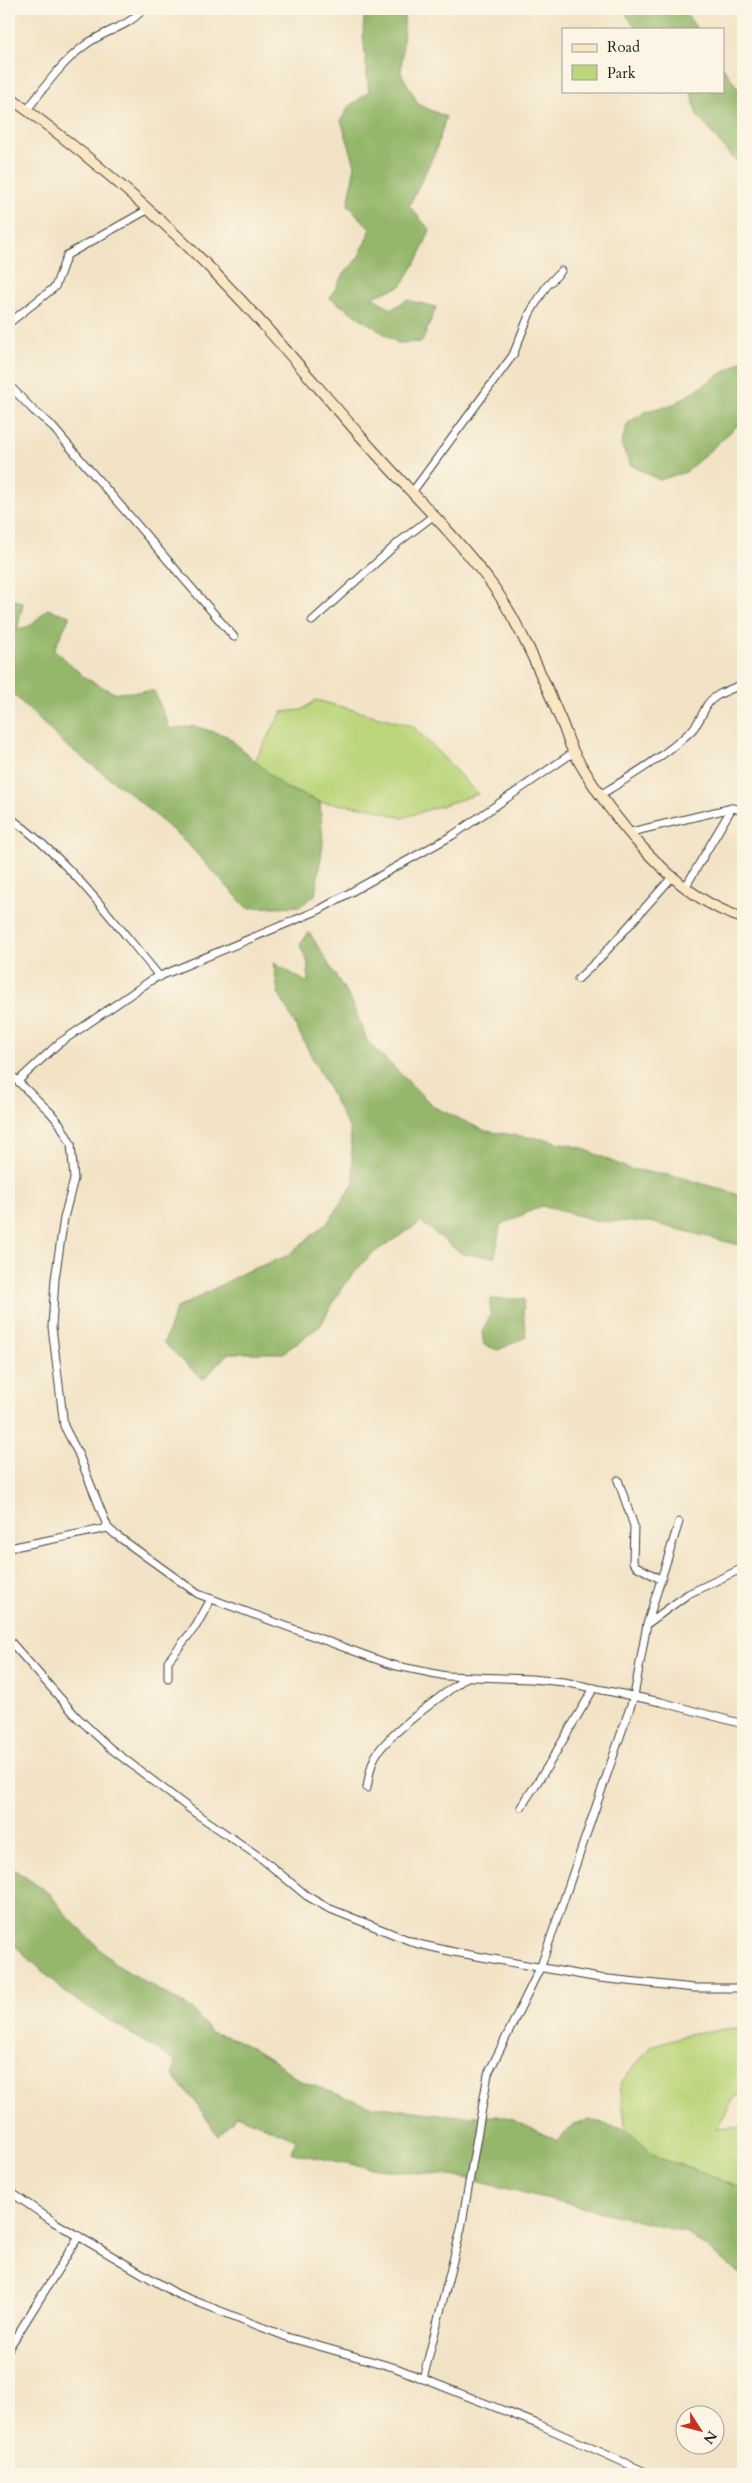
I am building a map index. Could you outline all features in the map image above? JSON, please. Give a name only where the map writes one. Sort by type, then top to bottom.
[{"type":"street","points":[[27,110],[71,57],[92,40],[131,21],[143,9]]},
{"type":"street","points":[[9,97],[148,209],[203,261],[379,457],[413,491],[491,582],[545,686],[574,752],[600,795],[631,832],[673,876],[703,900],[726,913],[743,918]]},
{"type":"street","points":[[9,323],[55,287],[67,255],[148,209]]},
{"type":"street","points":[[413,491],[513,355],[530,313],[546,286],[561,271]]},
{"type":"street","points":[[9,385],[32,410],[50,424],[234,637]]},
{"type":"street","points":[[312,620],[399,542],[433,516]]},
{"type":"street","points":[[600,795],[634,774],[692,730],[708,703],[714,698],[743,684]]},
{"type":"street","points":[[18,1081],[58,1044],[120,1001],[160,977],[319,910],[453,835],[574,752]]},
{"type":"street","points":[[631,832],[732,808],[743,810]]},
{"type":"street","points":[[686,886],[732,808]]},
{"type":"street","points":[[9,817],[23,827],[70,870],[160,977]]},
{"type":"street","points":[[578,979],[601,957],[673,876]]},
{"type":"street","points":[[9,1073],[60,1124],[71,1144],[74,1179],[64,1218],[55,1279],[52,1327],[64,1426],[78,1453],[108,1528],[198,1594],[392,1665],[433,1674],[467,1678],[531,1679],[594,1688],[634,1696],[743,1724]]},
{"type":"street","points":[[618,1480],[634,1526],[633,1562],[636,1566],[660,1579]]},
{"type":"street","points":[[423,2379],[461,2229],[488,2074],[541,1966],[634,1696],[647,1624],[679,1522]]},
{"type":"street","points":[[9,1548],[108,1528]]},
{"type":"street","points":[[647,1624],[688,1594],[743,1568]]},
{"type":"street","points":[[168,1678],[168,1661],[196,1626],[211,1599]]},
{"type":"street","points":[[9,1640],[77,1717],[110,1748],[194,1812],[262,1858],[319,1903],[377,1929],[418,1944],[599,1978],[694,1988],[743,1988]]},
{"type":"street","points":[[367,1788],[372,1765],[382,1748],[429,1705],[467,1678]]},
{"type":"street","points":[[521,1806],[546,1769],[594,1688]]},
{"type":"street","points":[[9,2191],[167,2289],[202,2305],[287,2336],[372,2360],[423,2379],[540,2425],[650,2474]]},
{"type":"street","points":[[9,2348],[79,2236]]},
{"type":"green space","points":[[365,9],[405,9],[401,73],[419,105],[446,117],[436,150],[409,206],[430,230],[419,257],[401,286],[372,297],[392,309],[407,300],[436,307],[422,342],[398,343],[330,298],[344,274],[358,258],[371,229],[348,206],[355,165],[341,120],[349,106],[369,92],[363,34]]},
{"type":"green space","points":[[623,9],[683,9],[696,28],[637,28]]},
{"type":"green space","points":[[724,68],[743,96],[743,167],[731,156],[697,115],[691,92],[724,92]]},
{"type":"green space","points":[[743,360],[743,417],[738,425],[686,472],[659,480],[631,465],[621,445],[628,423],[647,411],[674,404]]},
{"type":"green space","points":[[9,598],[23,603],[17,630],[32,625],[47,609],[70,616],[54,649],[85,678],[114,693],[154,691],[170,729],[194,726],[227,736],[284,787],[320,802],[323,843],[315,895],[300,906],[247,908],[186,842],[132,795],[63,743],[9,690]]},
{"type":"green space","points":[[316,700],[413,726],[478,794],[402,818],[372,808],[320,802],[284,787],[254,762],[282,712],[302,710]]},
{"type":"green space","points":[[309,932],[350,999],[368,1042],[434,1107],[485,1131],[549,1140],[582,1148],[629,1169],[680,1177],[743,1196],[743,1246],[650,1222],[599,1221],[542,1206],[500,1225],[495,1257],[462,1254],[421,1222],[370,1255],[342,1287],[320,1326],[283,1353],[228,1353],[203,1380],[164,1343],[176,1309],[245,1272],[287,1256],[328,1222],[354,1183],[350,1130],[278,992],[274,963],[308,983],[308,963],[300,945]]},
{"type":"green space","points":[[491,1299],[524,1299],[523,1312],[526,1337],[498,1350],[484,1345],[482,1332],[490,1316]]},
{"type":"green space","points":[[9,1866],[50,1894],[66,1915],[115,1964],[193,2010],[210,2032],[235,2039],[276,2062],[298,2080],[370,2106],[458,2116],[505,2116],[558,2141],[573,2124],[589,2120],[626,2130],[658,2158],[694,2169],[739,2188],[743,2193],[743,2276],[687,2233],[456,2176],[378,2169],[292,2153],[296,2139],[237,2115],[218,2136],[195,2101],[173,2076],[175,2061],[66,1993],[9,1940]]},
{"type":"green space","points":[[743,2027],[743,2094],[735,2097],[716,2129],[743,2127],[743,2187],[739,2188],[694,2169],[658,2158],[626,2130],[620,2084],[651,2046],[693,2033]]}]
